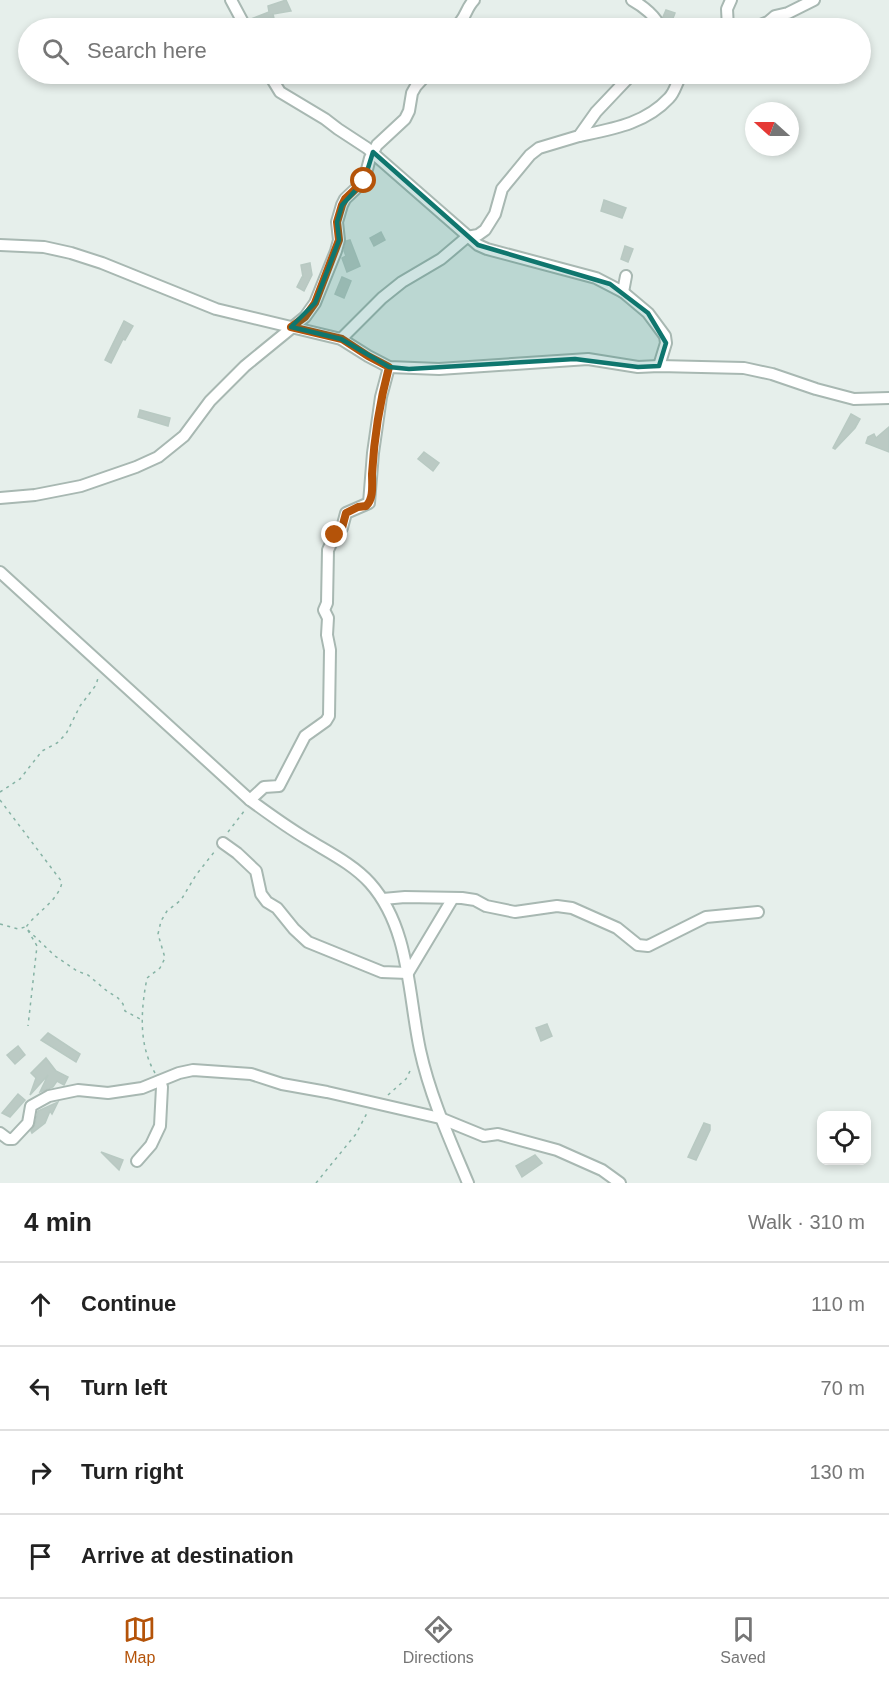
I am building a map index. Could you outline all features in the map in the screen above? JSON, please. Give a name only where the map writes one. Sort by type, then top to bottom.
[{"type":"street","points":[[231,0],[241,18]]},
{"type":"street","points":[[464,18],[474,0]]},
{"type":"street","points":[[633,0],[654,18]]},
{"type":"street","points":[[727,18],[727,9],[731,0]]},
{"type":"street","points":[[773,18],[814,0]]},
{"type":"street","points":[[275,84],[286,98],[325,119],[373,152],[467,237],[487,249],[597,278],[623,292],[648,313],[665,336],[666,344],[658,366]]},
{"type":"street","points":[[0,498],[74,488],[158,457],[184,436],[210,400],[305,317],[315,303],[339,240],[337,222],[342,205],[345,199],[364,181],[373,152],[383,137],[405,119],[412,93],[418,84]]},
{"type":"street","points":[[579,136],[596,112],[623,84]]},
{"type":"street","points":[[342,339],[382,298],[402,282],[441,259],[467,237],[478,235],[485,230],[495,214],[502,189],[530,155],[539,148],[645,118],[669,99],[677,84]]},
{"type":"street","points":[[0,245],[44,247],[71,253],[102,263],[216,309],[342,339],[389,367],[439,369],[588,359],[623,366],[752,370],[854,399],[889,398]]},
{"type":"street","points":[[623,292],[626,276]]},
{"type":"street","points":[[250,800],[264,788],[279,786],[305,736],[326,721],[329,716],[330,650],[327,635],[328,618],[324,612],[327,603],[328,550],[336,533],[342,528],[346,513],[369,503],[381,397],[389,367]]},
{"type":"street","points":[[0,572],[250,800],[281,823],[357,871],[383,899],[397,931],[408,973],[420,1050],[440,1119],[468,1183]]},
{"type":"street","points":[[223,843],[256,871],[261,894],[308,942],[382,972],[408,973]]},
{"type":"street","points":[[383,899],[429,897],[475,900],[486,906],[515,912],[556,906],[572,908],[617,928],[638,945],[648,946],[706,917],[758,912]]},
{"type":"street","points":[[408,973],[453,898]]},
{"type":"street","points":[[0,1133],[8,1139],[13,1139],[28,1123],[31,1106],[49,1096],[78,1090],[122,1092],[142,1088],[179,1073],[193,1070],[243,1073],[282,1084],[327,1092],[440,1119],[484,1136],[498,1134],[557,1150],[602,1170],[620,1183]]},
{"type":"street","points":[[137,1161],[151,1145],[160,1126],[162,1087],[160,1081]]},
{"type":"path","points":[[0,792],[20,779],[42,751],[57,743],[66,734],[80,706],[106,669]]},
{"type":"path","points":[[0,800],[62,882],[61,891],[34,916],[26,927],[18,929],[0,924]]},
{"type":"path","points":[[160,1081],[148,1061],[142,1041],[147,978],[160,968],[165,958],[158,934],[161,921],[167,911],[181,900],[196,875],[223,843],[227,832],[250,800]]},
{"type":"path","points":[[26,927],[55,956],[77,971],[88,975],[107,992],[118,998],[125,1011],[143,1020]]},
{"type":"path","points":[[26,927],[37,946],[28,1026]]},
{"type":"path","points":[[316,1183],[356,1134],[372,1104],[384,1100],[406,1079],[420,1050]]},
{"type":"highlighted area","points":[[373,152],[478,245],[610,284],[648,313],[666,343],[659,366],[638,367],[575,359],[409,369],[389,367],[341,339],[291,327],[315,303],[339,240],[337,222],[342,205],[364,181]]},
{"type":"building","points":[[286,0],[291,11],[273,14],[274,18],[254,18],[269,12],[268,6]]},
{"type":"building","points":[[666,10],[675,13],[673,18],[663,17]]},
{"type":"building","points":[[604,200],[626,208],[622,218],[601,211]]},
{"type":"building","points":[[381,232],[385,240],[374,246],[370,238]]},
{"type":"building","points":[[350,240],[360,266],[347,272],[342,258],[346,256],[344,251],[346,241]]},
{"type":"building","points":[[625,246],[633,249],[628,262],[621,259]]},
{"type":"building","points":[[310,263],[312,275],[304,291],[297,287],[303,277],[301,265]]},
{"type":"building","points":[[342,277],[351,281],[344,298],[335,294]]},
{"type":"building","points":[[124,321],[133,326],[125,340],[123,339],[111,363],[105,360]]},
{"type":"building","points":[[140,410],[170,418],[168,426],[138,417]]},
{"type":"building","points":[[851,414],[860,419],[855,428],[835,449],[833,448]]},
{"type":"building","points":[[889,427],[889,452],[866,443],[868,437],[874,434],[876,438]]},
{"type":"building","points":[[424,452],[439,463],[433,471],[418,459]]},
{"type":"building","points":[[547,1024],[552,1036],[541,1041],[536,1028]]},
{"type":"building","points":[[48,1033],[80,1054],[76,1062],[41,1040]]},
{"type":"building","points":[[18,1046],[25,1055],[15,1064],[7,1055]]},
{"type":"building","points":[[46,1058],[56,1071],[68,1077],[64,1085],[57,1081],[53,1087],[40,1092],[48,1075],[30,1095],[36,1078],[31,1073]]},
{"type":"building","points":[[18,1094],[25,1100],[10,1117],[2,1113]]},
{"type":"building","points":[[58,1102],[52,1114],[50,1111],[45,1123],[32,1133],[38,1111]]},
{"type":"building","points":[[704,1123],[710,1125],[710,1130],[696,1160],[688,1157]]},
{"type":"building","points":[[101,1152],[123,1160],[119,1170]]},
{"type":"building","points":[[535,1155],[542,1163],[522,1177],[516,1166]]},
{"type":"route","points":[[335,535],[342,528],[346,513],[349,510],[366,506],[371,498],[373,453],[376,445],[381,397],[389,367],[342,339],[291,327],[305,317],[315,303],[336,251],[339,240],[337,222],[342,205],[345,199],[364,181]]}]
